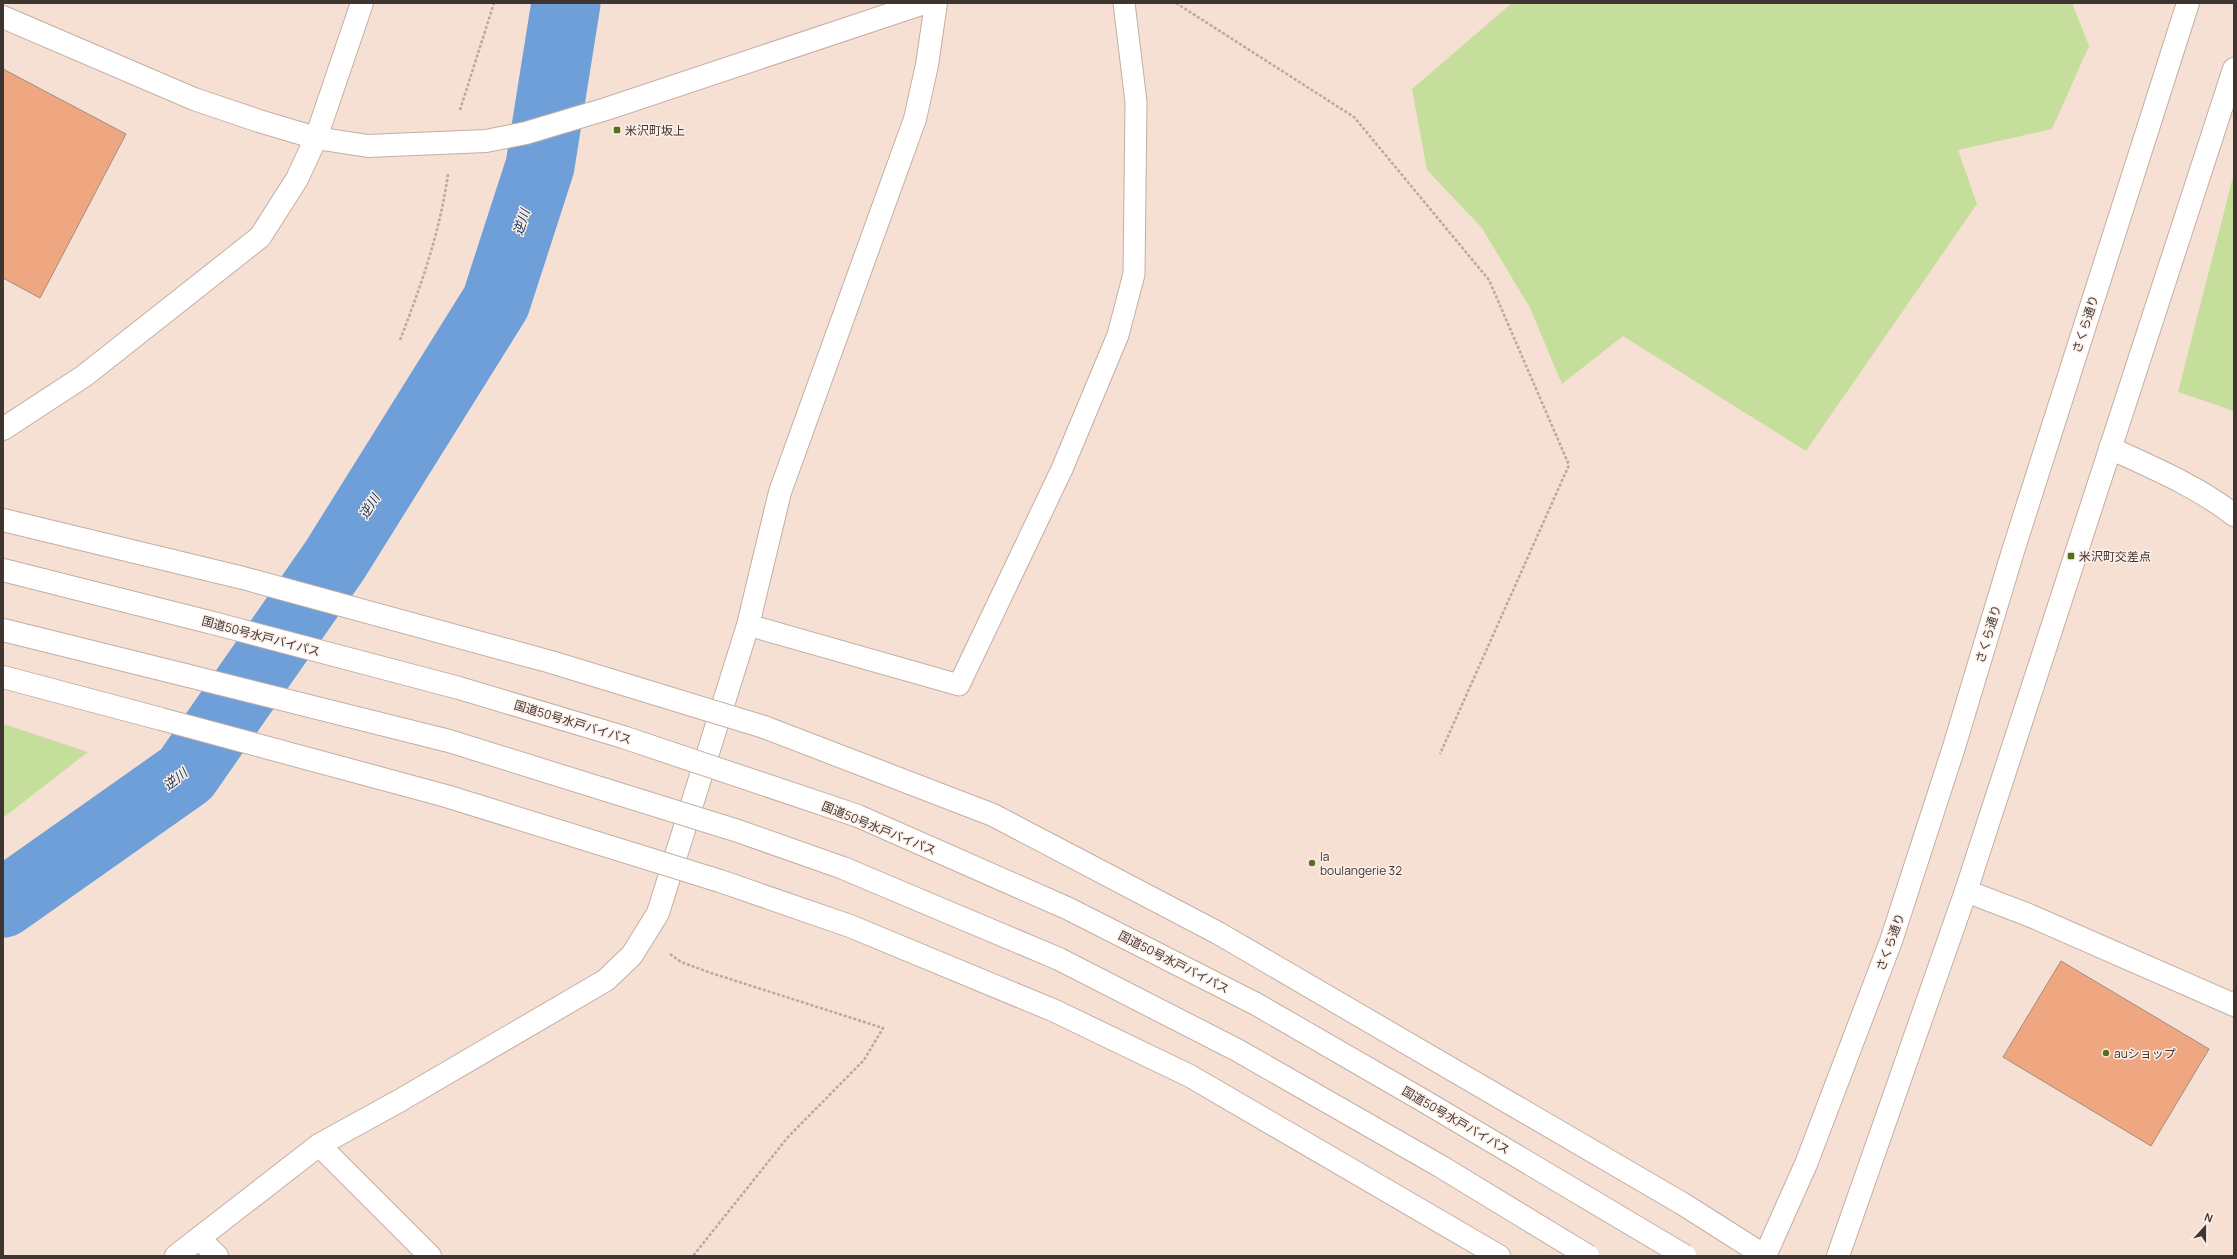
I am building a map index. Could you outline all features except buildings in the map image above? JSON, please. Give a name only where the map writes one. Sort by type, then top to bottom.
[{"type":"main road","points":[[3,429],[84,376],[260,237],[297,179],[316,138],[362,3]]},
{"type":"main road","points":[[3,17],[194,99],[258,121],[316,138],[368,146],[486,141],[526,133],[606,109],[924,3]]},
{"type":"main road","points":[[176,1256],[319,1145],[399,1101],[606,980],[632,955],[644,936],[658,912],[748,625],[780,492],[915,119],[928,65],[936,3]]},
{"type":"main road","name":"さくら通り","points":[[1765,1256],[1806,1164],[1892,941],[1954,747],[2013,551],[2188,3]]},
{"type":"main road","points":[[1838,1256],[1966,891],[2234,69]]},
{"type":"main road","points":[[2110,448],[2214,499],[2234,515]]},
{"type":"main road","points":[[3,520],[243,578],[551,662],[764,726],[993,815],[1218,933],[1683,1204],[1765,1256]]},
{"type":"main road","name":"国道50号水戸バイパス","points":[[3,570],[209,622],[474,692],[623,737],[858,816],[1069,909],[1256,1004],[1431,1105],[1685,1256]]},
{"type":"main road","points":[[3,630],[448,741],[738,831],[842,868],[1059,959],[1237,1050],[1440,1166],[1588,1256]]},
{"type":"main road","points":[[3,677],[446,796],[720,881],[850,926],[1055,1011],[1183,1073],[1499,1256]]},
{"type":"main road","points":[[1966,891],[2031,916],[2234,1005]]},
{"type":"main road","points":[[319,1145],[430,1256]]},
{"type":"main road","points":[[199,1238],[217,1256]]},
{"type":"lane","points":[[748,625],[959,685],[1062,469],[1118,335],[1134,274],[1136,102],[1124,3]]},
{"type":"path","points":[[1176,3],[1354,117],[1489,280],[1570,464],[1440,754]]},
{"type":"path","points":[[644,936],[681,962],[883,1028],[864,1060],[788,1137],[693,1256]]},
{"type":"green space","points":[[1512,3],[2072,3],[2089,46],[2052,129],[1958,150],[1977,204],[1806,451],[1623,336],[1562,384],[1530,308],[1482,228],[1427,170],[1412,89]]},
{"type":"green space","points":[[2234,173],[2234,411],[2178,392]]},
{"type":"green space","points":[[3,724],[88,752],[3,818]]},
{"type":"waterway","name":"逆川","points":[[3,903],[186,774],[335,560],[496,302],[540,166],[566,3]]},
{"type":"place","name":"米沢町坂上","points":[[617,130]]},
{"type":"place","name":"米沢町交差点","points":[[2071,556]]},
{"type":"place","name":"la boulangerie 32","points":[[1312,863]]},
{"type":"place","name":"auショップ","points":[[2106,1053]]}]
